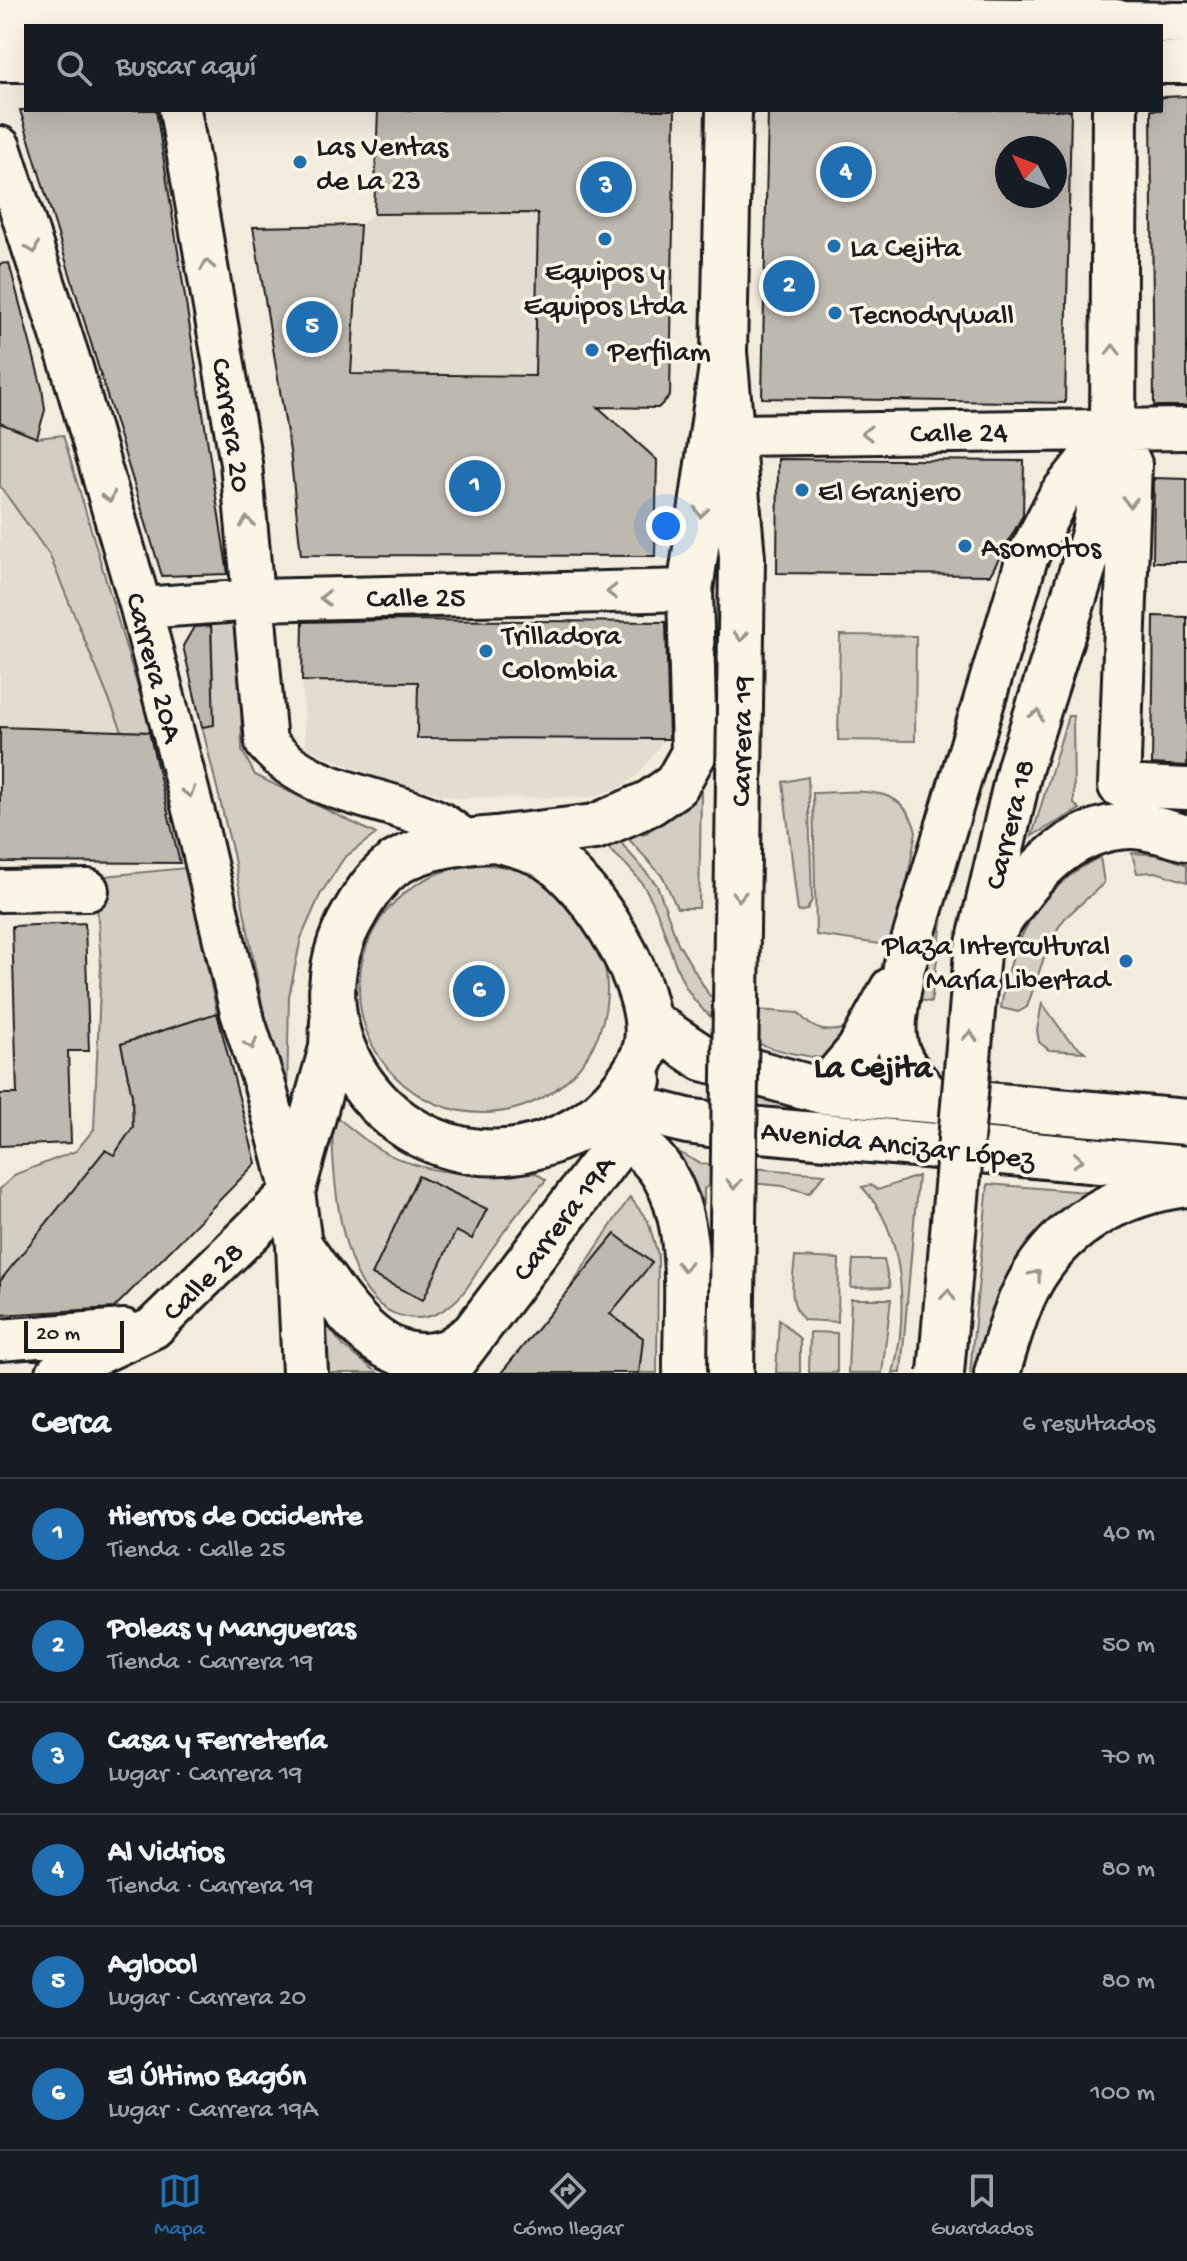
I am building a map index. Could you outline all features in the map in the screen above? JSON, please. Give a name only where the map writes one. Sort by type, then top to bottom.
[{"type":"main road","points":[[0,18],[152,15],[1116,16]]},
{"type":"main road","points":[[0,59],[24,59]]},
{"type":"main road","name":"Carrera 19","points":[[729,112],[724,352],[742,558],[731,1373]]},
{"type":"main road","name":"Carrera 18","points":[[941,1373],[977,953],[1020,767],[1094,534],[1113,428],[1115,112]]},
{"type":"main road","points":[[305,1373],[299,1245],[292,1192],[332,1048],[334,967],[345,928],[366,893],[395,864],[429,848],[595,827],[650,803],[676,785],[694,753],[690,590],[724,352]]},
{"type":"main road","points":[[977,953],[1024,883],[1069,844],[1098,831],[1133,826],[1187,838]]},
{"type":"main road","points":[[481,840],[548,857],[590,894],[624,954],[648,1032]]},
{"type":"main road","points":[[333,1008],[344,1055],[369,1096],[405,1128],[449,1148],[497,1154],[544,1146],[613,1117],[652,1158],[675,1192],[683,1230],[686,1373]]},
{"type":"main road","name":"Avenida Ancizar López","points":[[648,1032],[703,1058],[822,1091],[1187,1122]]},
{"type":"main road","name":"Carrera 19A","points":[[444,1373],[613,1117],[648,1032]]},
{"type":"main road","points":[[1142,1119],[1187,1098]]},
{"type":"main road","name":"Avenida Ancizar López","points":[[613,1117],[687,1121],[1187,1169]]},
{"type":"main road","points":[[997,1373],[1028,1286],[1056,1248],[1089,1217],[1111,1203],[1187,1184]]},
{"type":"main road","points":[[299,1245],[359,1326],[381,1345],[404,1357],[417,1356],[444,1353],[470,1337]]},
{"type":"street","points":[[1116,16],[1187,23]]},
{"type":"street","points":[[1163,63],[1187,63]]},
{"type":"street","name":"Carrera 20","points":[[180,112],[241,463],[266,743],[277,756],[318,782],[436,821],[481,840]]},
{"type":"street","name":"Carrera 20A","points":[[0,147],[72,368],[141,608],[241,1012],[266,1089],[292,1192]]},
{"type":"street","name":"Carrera 18","points":[[935,1101],[908,1072],[897,1052],[893,1032],[904,968],[961,768],[1027,558],[1059,496],[1113,428],[1131,464],[1119,786],[1187,789]]},
{"type":"street","name":"Calle 24","points":[[731,435],[1187,429]]},
{"type":"street","name":"Calle 25","points":[[141,608],[255,600],[690,590]]},
{"type":"street","points":[[0,891],[88,890]]},
{"type":"street","name":"Carrera 18","points":[[822,1091],[857,1050],[904,968]]},
{"type":"street","name":"Calle 28","points":[[57,1373],[153,1328],[292,1192]]},
{"type":"street","points":[[0,1340],[122,1331],[175,1305]]},
{"type":"shaded area","points":[[538,213],[537,252],[673,253],[672,321],[536,320],[535,376],[351,374],[360,225],[374,214]]},
{"type":"shaded area","points":[[0,423],[37,438],[63,435],[151,732],[122,731],[50,556],[0,486]]},
{"type":"shaded area","points":[[0,486],[50,556],[122,731],[0,726]]},
{"type":"shaded area","points":[[211,620],[240,620],[242,750],[255,775],[376,834],[344,858],[320,895],[301,938],[289,996],[287,1095],[279,1091],[233,854],[192,685],[213,680]]},
{"type":"shaded area","points":[[840,635],[916,636],[915,741],[838,740]]},
{"type":"shaded area","points":[[302,681],[418,682],[418,738],[665,739],[638,775],[621,787],[591,797],[458,798],[389,782],[306,748]]},
{"type":"shaded area","points":[[1068,716],[1073,716],[1074,804],[1080,809],[1032,836]]},
{"type":"shaded area","points":[[808,777],[812,900],[807,910],[798,912],[783,782]]},
{"type":"shaded area","points":[[701,792],[699,908],[677,908],[663,877],[626,836],[646,833]]},
{"type":"shaded area","points":[[861,792],[889,797],[910,815],[916,832],[894,955],[866,1001],[884,968],[887,945],[816,935],[813,793]]},
{"type":"shaded area","points":[[616,837],[657,885],[678,943],[709,995],[727,1008],[799,1013],[821,1030],[849,1028],[832,1059],[791,1053],[750,1040],[714,1020],[699,1006],[681,978],[646,889],[601,842]]},
{"type":"shaded area","points":[[1132,853],[1161,855],[1187,865],[1187,882],[1156,872],[1137,873]]},
{"type":"shaded area","points":[[951,857],[931,1002],[914,999]]},
{"type":"shaded area","points":[[1100,857],[1104,883],[1065,918],[1050,940],[1027,1007],[1018,1012],[1001,1008],[1012,961],[1031,919],[1060,884]]},
{"type":"shaded area","points":[[483,865],[530,875],[552,886],[570,902],[586,920],[597,942],[607,989],[597,1036],[586,1058],[570,1076],[552,1092],[530,1103],[483,1113],[436,1103],[414,1092],[396,1076],[380,1058],[369,1036],[359,989],[369,942],[380,920],[396,902],[414,886],[436,875]]},
{"type":"shaded area","points":[[186,868],[217,1013],[121,1044],[132,1095],[133,1127],[114,1155],[0,1281],[0,1189],[16,1174],[76,1151],[94,1129],[101,965],[95,877]]},
{"type":"shaded area","points":[[1042,1003],[1068,1039],[1085,1052],[1049,1050],[1039,1042],[1037,1030]]},
{"type":"shaded area","points":[[752,1098],[1187,1143],[1187,1154],[750,1112]]},
{"type":"shaded area","points":[[332,1114],[377,1148],[415,1165],[474,1174],[536,1173],[546,1180],[502,1234],[463,1292],[441,1311],[423,1318],[402,1316],[380,1305],[364,1286],[351,1260],[337,1198]]},
{"type":"shaded area","points":[[654,1139],[701,1164],[825,1174],[809,1193],[783,1186],[715,1180],[704,1189],[704,1205],[684,1169]]},
{"type":"shaded area","points":[[918,1176],[901,1373],[893,1373],[901,1326],[900,1276],[888,1227],[862,1187],[871,1185],[878,1190]]},
{"type":"shaded area","points":[[988,1184],[1098,1193],[1080,1198],[1059,1216],[981,1373],[970,1373]]},
{"type":"shaded area","points":[[630,1197],[648,1221],[658,1255],[657,1373],[639,1373],[643,1338],[571,1286]]},
{"type":"shaded area","points":[[795,1257],[839,1259],[838,1322],[804,1320],[799,1313],[792,1290]]},
{"type":"shaded area","points":[[853,1260],[884,1260],[890,1287],[851,1288]]},
{"type":"shaded area","points":[[851,1299],[891,1299],[882,1373],[848,1373]]},
{"type":"shaded area","points":[[320,1317],[344,1347],[378,1373],[325,1373]]},
{"type":"shaded area","points":[[779,1319],[800,1339],[800,1373],[776,1373]]},
{"type":"shaded area","points":[[810,1332],[837,1333],[837,1373],[809,1373]]},
{"type":"building","points":[[1187,96],[1187,406],[1154,406],[1151,112],[1163,112],[1163,97]]},
{"type":"building","points":[[20,110],[156,112],[228,574],[162,576]]},
{"type":"building","points":[[378,112],[675,112],[670,396],[658,408],[598,407],[657,460],[655,556],[301,555],[290,451],[253,227],[360,225],[351,374],[535,376],[538,213],[374,214]]},
{"type":"building","points":[[768,112],[1071,112],[1065,403],[762,398]]},
{"type":"building","points":[[9,263],[42,388],[45,410],[37,438],[0,423],[0,264]]},
{"type":"building","points":[[778,459],[1024,461],[1023,515],[990,575],[777,573]]},
{"type":"building","points":[[1154,478],[1187,479],[1187,562],[1153,562]]},
{"type":"building","points":[[1154,616],[1187,617],[1187,766],[1152,764]]},
{"type":"building","name":"Trilladora Colombia","points":[[303,622],[666,622],[669,739],[417,738],[418,682],[302,681]]},
{"type":"building","points":[[211,626],[214,725],[202,727],[183,646],[194,627]]},
{"type":"building","points":[[0,727],[149,732],[180,863],[0,862]]},
{"type":"building","points":[[85,923],[89,1051],[68,1051],[71,1143],[0,1146],[0,1094],[17,1094],[12,926]]},
{"type":"building","points":[[217,1013],[256,1163],[114,1308],[0,1315],[0,1281],[105,1150],[114,1155],[133,1127],[132,1095],[121,1044]]},
{"type":"building","points":[[418,1176],[487,1209],[472,1239],[456,1231],[423,1300],[372,1275]]},
{"type":"building","points":[[615,1234],[652,1263],[610,1314],[643,1338],[639,1373],[501,1373]]},
{"type":"place","name":"Las Ventas de La 23","points":[[300,162]]},
{"type":"place","name":"Al Vidrios","points":[[846,172]]},
{"type":"place","name":"Casa y Ferretería","points":[[606,187]]},
{"type":"place","name":"Equipos y Equipos Ltda","points":[[605,239]]},
{"type":"place","name":"La Cejita","points":[[834,246]]},
{"type":"place","name":"Poleas y Mangueras","points":[[789,286]]},
{"type":"place","name":"Tecnodrywall","points":[[835,313]]},
{"type":"place","name":"Aglocol","points":[[312,327]]},
{"type":"place","name":"Perfilam","points":[[592,350]]},
{"type":"place","name":"Hierros de Occidente","points":[[475,486]]},
{"type":"place","name":"El Granjero","points":[[802,490]]},
{"type":"place","name":"Asomotos","points":[[965,546]]},
{"type":"place","name":"Trilladora Colombia","points":[[486,651]]},
{"type":"place","name":"Plaza Intercultural María Libertad","points":[[1126,961]]},
{"type":"place","name":"El Último Bagón","points":[[479,991]]},
{"type":"district","name":"La Cejita","points":[[873,1065]]}]
